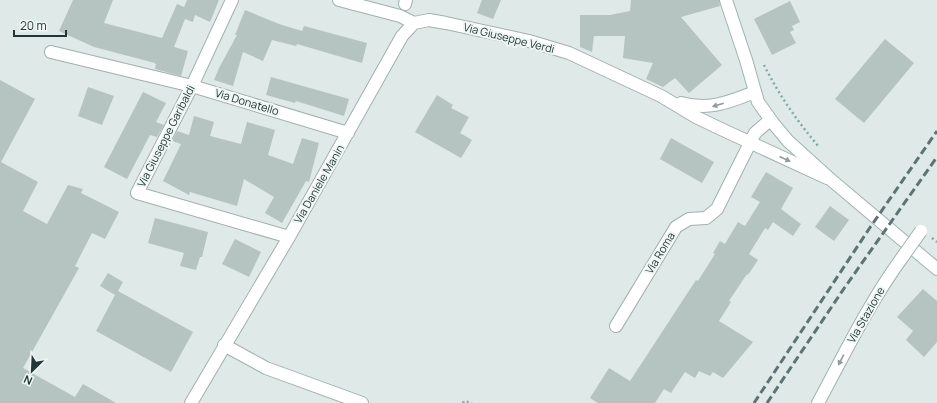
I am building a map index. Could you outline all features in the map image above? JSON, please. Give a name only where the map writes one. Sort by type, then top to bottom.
[{"type":"street","name":"Via Giuseppe Garibaldi","points":[[232,0],[192,86],[137,193],[289,236]]},
{"type":"street","points":[[339,0],[400,16],[414,23]]},
{"type":"street","points":[[726,0],[758,102],[770,120],[788,141],[830,179],[937,269]]},
{"type":"street","name":"Via Giuseppe Verdi","points":[[414,23],[429,20],[529,40],[569,53],[672,101],[696,117],[830,179]]},
{"type":"street","name":"Via Daniele Manin","points":[[191,403],[289,236],[402,36],[414,23]]},
{"type":"street","name":"Via Donatello","points":[[51,52],[192,86],[348,133]]},
{"type":"street","name":"Via Giuseppe Verdi","points":[[672,101],[700,107],[712,106],[755,92]]},
{"type":"street","name":"Via Roma","points":[[616,326],[676,228],[689,219],[706,218],[717,209],[755,133],[770,120]]},
{"type":"street","name":"Via Stazione","points":[[818,403],[877,294],[921,231]]},
{"type":"street","points":[[224,345],[266,368],[362,403]]},
{"type":"path","points":[[763,63],[786,105],[800,125],[823,152]]},
{"type":"path","points":[[932,239],[937,242]]},
{"type":"path","points":[[463,403],[464,401],[472,403]]},
{"type":"building","points":[[73,0],[113,0],[104,23],[162,38],[177,4],[184,7],[187,0],[219,0],[210,22],[195,15],[193,22],[185,19],[174,47],[188,51],[181,76],[155,69],[155,63],[94,47],[59,31]]},
{"type":"building","points":[[482,0],[501,0],[493,19],[477,13]]},
{"type":"building","points":[[631,0],[719,0],[720,6],[681,17],[722,65],[689,93],[675,78],[663,87],[646,79],[653,63],[623,58],[625,36],[594,36],[592,52],[580,47],[580,15],[610,15],[630,11]]},
{"type":"building","points":[[790,1],[800,22],[792,26],[794,30],[790,32],[796,43],[772,55],[754,19]]},
{"type":"building","points":[[245,10],[279,24],[302,31],[304,26],[367,43],[362,63],[297,44],[296,46],[272,40],[263,61],[243,52],[233,86],[214,80],[237,35],[235,35]]},
{"type":"building","points":[[885,39],[914,63],[864,123],[835,99]]},
{"type":"building","points":[[271,77],[349,99],[344,116],[296,101],[295,103],[266,95]]},
{"type":"building","points":[[0,80],[35,99],[1,162],[38,182],[23,211],[47,224],[68,185],[83,189],[81,193],[119,212],[105,239],[92,233],[75,266],[79,268],[23,368],[75,397],[83,384],[116,403],[0,403]]},
{"type":"building","points":[[88,87],[114,96],[102,125],[78,116]]},
{"type":"building","points":[[143,92],[166,103],[156,122],[164,125],[157,137],[150,135],[127,179],[104,167]]},
{"type":"building","points":[[437,95],[453,105],[451,108],[469,117],[460,133],[472,140],[461,158],[415,132]]},
{"type":"building","points":[[194,116],[214,122],[210,136],[241,144],[247,122],[275,130],[268,155],[293,164],[302,138],[319,143],[309,182],[306,181],[282,223],[265,213],[274,197],[244,179],[237,206],[190,192],[189,195],[163,181],[181,144],[172,141],[177,131],[189,135]]},
{"type":"building","points":[[671,138],[714,162],[702,183],[660,159]]},
{"type":"building","points":[[766,172],[793,188],[781,209],[801,224],[793,236],[773,222],[768,230],[765,228],[749,254],[758,260],[729,301],[731,302],[719,321],[753,342],[723,378],[713,372],[710,376],[699,371],[695,378],[685,372],[671,393],[664,389],[655,403],[598,403],[590,398],[609,368],[630,381],[696,280],[698,281],[715,254],[713,253],[720,241],[725,244],[738,222],[745,226],[760,202],[751,197]]},
{"type":"building","points":[[830,206],[849,220],[834,241],[815,227]]},
{"type":"building","points":[[155,218],[208,232],[202,257],[200,257],[196,270],[180,266],[184,253],[148,243]]},
{"type":"building","points":[[235,239],[261,252],[249,277],[222,264]]},
{"type":"building","points":[[108,273],[123,282],[118,291],[193,332],[171,372],[96,331],[115,295],[100,286]]},
{"type":"building","points":[[923,289],[937,301],[937,342],[924,357],[906,340],[913,331],[897,317]]},
{"type":"railway","points":[[754,403],[869,229],[937,131]]},
{"type":"railway","points":[[767,403],[845,287],[937,157]]}]
